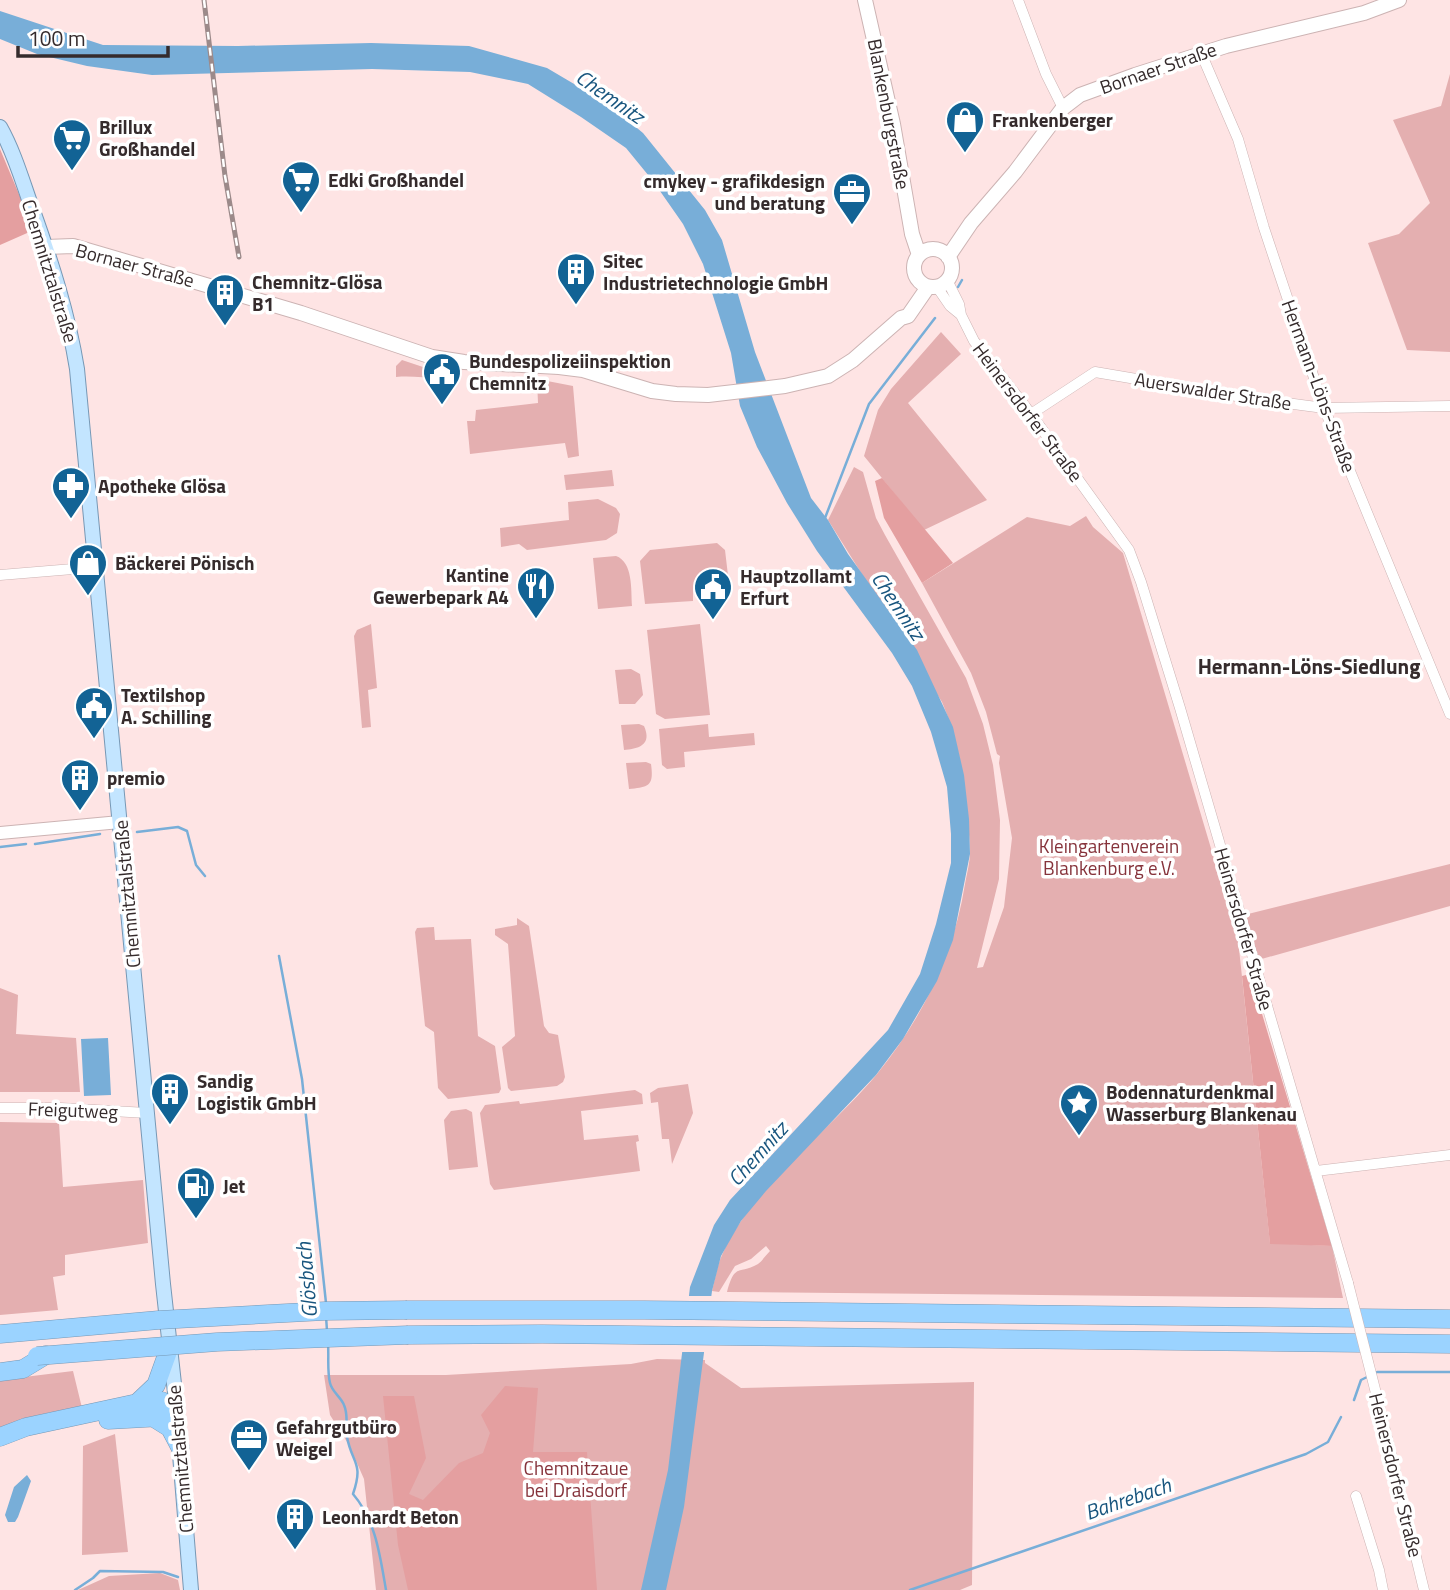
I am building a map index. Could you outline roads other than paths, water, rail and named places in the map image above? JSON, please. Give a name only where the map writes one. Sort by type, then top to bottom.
[{"type":"highway","points":[[0,1334],[215,1316],[407,1310],[1450,1319]]},
{"type":"highway","points":[[0,1360],[217,1342],[408,1335],[1450,1344]]},
{"type":"highway","points":[[137,1403],[152,1391],[160,1379],[170,1346]]},
{"type":"highway","points":[[0,1372],[23,1369],[40,1357]]},
{"type":"highway","points":[[0,1437],[34,1425],[137,1403],[162,1401],[176,1410],[163,1417],[154,1418],[84,1422],[68,1419]]},
{"type":"highway","points":[[154,1418],[170,1428],[180,1447]]},
{"type":"main road","name":"Blankenburgstraße","points":[[865,0],[893,124],[912,228],[922,235],[934,253]]},
{"type":"main road","name":"Bornaer Straße","points":[[934,253],[971,223],[1015,172],[1063,107],[1080,95],[1201,53],[1364,13],[1399,0]]},
{"type":"main road","name":"Chemnitztalstraße","points":[[0,127],[14,156],[66,309],[78,369],[180,1447],[191,1590]]},
{"type":"main road","name":"Bornaer Straße","points":[[46,247],[73,246],[302,313],[412,351],[449,360],[559,366],[583,370],[664,393],[723,394],[785,386],[828,376],[842,368],[901,318],[902,312],[933,284]]},
{"type":"main road","points":[[934,253],[952,266],[933,284],[914,268],[934,253]]},
{"type":"street","points":[[1018,0],[1046,74],[1063,107]]},
{"type":"street","name":"Hermann-Löns-Straße","points":[[1201,53],[1238,139],[1264,228],[1324,408],[1450,714]]},
{"type":"street","name":"Heinersdorfer Straße","points":[[933,284],[950,306],[961,315],[974,341],[1031,414],[1129,550],[1141,582],[1348,1283],[1424,1590]]},
{"type":"street","name":"Auerswalder Straße","points":[[1031,414],[1094,372],[1324,408],[1450,406]]},
{"type":"street","points":[[0,575],[97,567]]},
{"type":"street","points":[[0,833],[120,821]]},
{"type":"street","name":"Freigutweg","points":[[0,1108],[147,1113]]},
{"type":"street","points":[[1315,1171],[1450,1155]]},
{"type":"street","name":"Heinersdorfer Straße","points":[[1356,1496],[1383,1590]]},
{"type":"water","points":[[0,11],[103,45],[371,43],[469,46],[547,68],[608,104],[643,133],[705,210],[722,240],[755,352],[811,498],[917,650],[953,727],[964,775],[970,854],[953,940],[937,981],[903,1039],[876,1075],[766,1191],[741,1221],[721,1256],[712,1291],[684,1507],[666,1590],[641,1590],[668,1470],[690,1287],[714,1225],[730,1200],[888,1030],[920,974],[936,924],[951,863],[947,787],[931,732],[912,686],[892,653],[817,551],[757,447],[740,406],[731,353],[703,264],[683,224],[626,148],[528,84],[470,72],[372,69],[152,75],[87,66],[37,54],[0,39]]},
{"type":"water","points":[[108,1038],[111,1095],[84,1096],[81,1039]]},
{"type":"water","points":[[27,1475],[31,1481],[18,1517],[15,1522],[8,1522],[5,1515],[14,1487]]},
{"type":"waterway","points":[[958,287],[962,280]]},
{"type":"waterway","points":[[825,518],[869,404],[935,318]]},
{"type":"waterway","name":"Glösbach","points":[[137,832],[178,827],[187,831],[196,865],[205,876]]},
{"type":"waterway","name":"Glösbach","points":[[35,844],[100,834]]},
{"type":"waterway","name":"Glösbach","points":[[0,847],[26,844]]},
{"type":"waterway","name":"Glösbach","points":[[279,956],[302,1079],[326,1303]]},
{"type":"waterway","name":"Glösbach","points":[[326,1316],[327,1331]]},
{"type":"waterway","name":"Glösbach","points":[[328,1344],[330,1383],[343,1402],[347,1417],[347,1437],[357,1469],[353,1494],[372,1527],[386,1590]]},
{"type":"waterway","name":"Bahrebach","points":[[1373,1374],[1450,1372]]},
{"type":"waterway","name":"Bahrebach","points":[[1354,1400],[1361,1380],[1367,1377]]},
{"type":"waterway","name":"Bahrebach","points":[[910,1590],[1306,1454],[1328,1442],[1341,1417]]},
{"type":"waterway","points":[[75,1590],[100,1571],[163,1572],[178,1577]]},
{"type":"railway","points":[[204,0],[225,176],[239,257]]},
{"type":"place","name":"Frankenberger","points":[[965,154]]},
{"type":"place","name":"Brillux Großhandel","points":[[72,172]]},
{"type":"place","name":"Edki Großhandel","points":[[301,214]]},
{"type":"place","name":"cmykey - grafikdesign und beratung","points":[[852,226]]},
{"type":"place","name":"Sitec Industrietechnologie GmbH","points":[[576,306]]},
{"type":"place","name":"Chemnitz-Glösa B1","points":[[225,327]]},
{"type":"place","name":"Bundespolizeiinspektion Chemnitz","points":[[442,406]]},
{"type":"place","name":"Apotheke Glösa","points":[[71,520]]},
{"type":"place","name":"Bäckerei Pönisch","points":[[88,597]]},
{"type":"place","name":"Kantine Gewerbepark A4","points":[[536,620]]},
{"type":"place","name":"Hauptzollamt Erfurt","points":[[713,621]]},
{"type":"place","name":"Textilshop A. Schilling","points":[[94,740]]},
{"type":"place","name":"premio","points":[[80,812]]},
{"type":"place","name":"Sandig Logistik GmbH","points":[[170,1126]]},
{"type":"place","name":"Bodennaturdenkmal Wasserburg Blankenau","points":[[1079,1137]]},
{"type":"place","name":"Jet","points":[[196,1220]]},
{"type":"place","name":"Gefahrgutbüro Weigel","points":[[249,1472]]},
{"type":"place","name":"Leonhardt Beton","points":[[295,1551]]},
{"type":"district","name":"Hermann-Löns-Siedlung","points":[[1309,667]]},
{"type":"water label","name":"Chemnitz","points":[[610,97]]},
{"type":"water label","name":"Chemnitz","points":[[898,606]]},
{"type":"water label","name":"Chemnitz","points":[[758,1154]]},
{"type":"park label","name":"Kleingartenverein Blankenburg e.V.","points":[[1109,857]]},
{"type":"park label","name":"Chemnitzaue bei Draisdorf","points":[[576,1479]]}]
